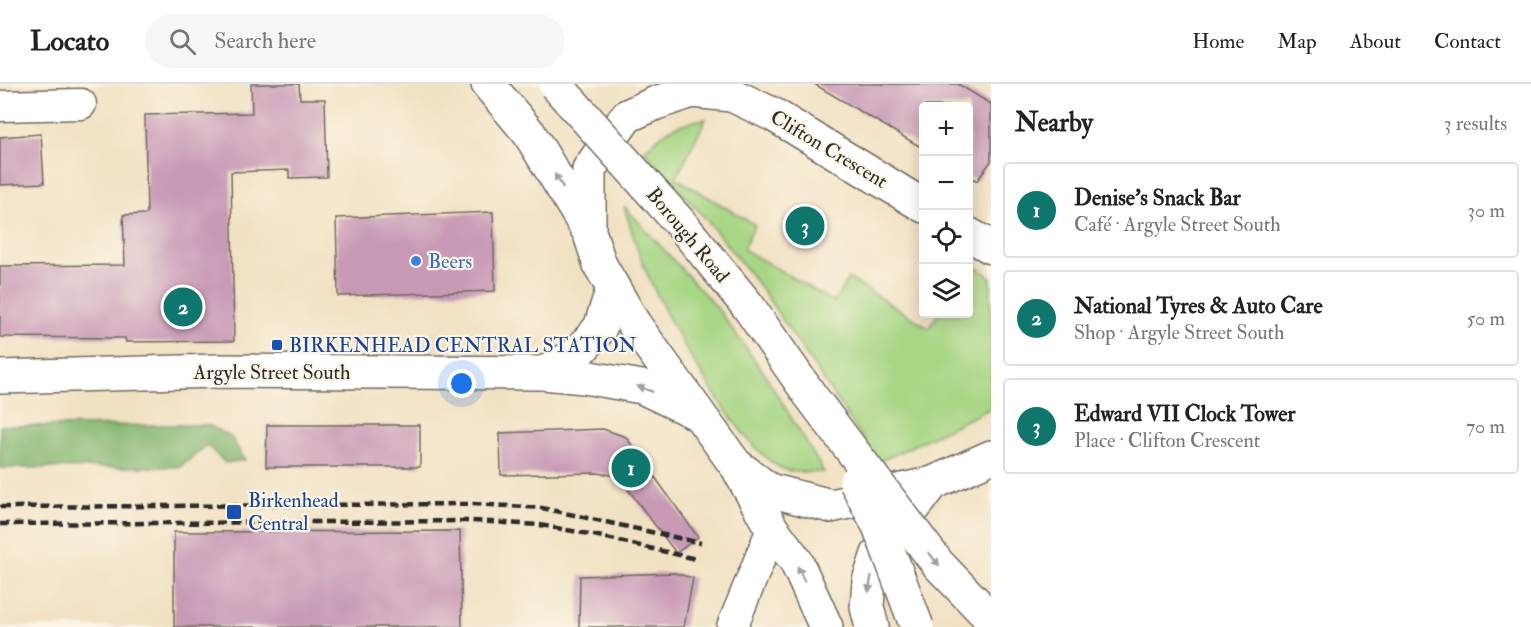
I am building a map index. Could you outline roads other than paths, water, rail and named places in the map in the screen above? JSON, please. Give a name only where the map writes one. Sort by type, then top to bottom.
[{"type":"main road","points":[[488,84],[529,133],[589,231],[600,265],[634,324],[735,464],[772,529],[796,561],[826,627]]},
{"type":"main road","name":"Borough Road","points":[[555,84],[681,224],[748,306],[810,395],[938,564],[991,619]]},
{"type":"main road","name":"Clifton Crescent","points":[[589,231],[589,168],[627,116],[692,91],[723,90],[774,115],[919,203]]},
{"type":"main road","points":[[973,237],[991,248]]},
{"type":"main road","points":[[544,373],[577,354],[600,328],[613,288]]},
{"type":"main road","name":"Argyle Street South","points":[[0,377],[217,371],[544,373],[584,376],[642,387],[698,414]]},
{"type":"main road","name":"Borough Road","points":[[810,395],[879,526],[917,627]]},
{"type":"main road","points":[[735,464],[769,489],[831,506],[933,483],[991,457]]},
{"type":"main road","points":[[872,627],[867,607],[868,590],[878,554],[933,483]]},
{"type":"street","points":[[0,106],[81,104]]},
{"type":"street","points":[[732,627],[772,529]]},
{"type":"railway","points":[[0,507],[473,504],[542,508],[701,543]]},
{"type":"railway","points":[[0,524],[472,521],[540,525],[696,559]]},
{"type":"place","name":"Edward VII Clock Tower","points":[[805,226]]},
{"type":"place","name":"Beers","points":[[416,261]]},
{"type":"place","name":"National Tyres & Auto Care","points":[[183,307]]},
{"type":"place","name":"BIRKENHEAD CENTRAL STATION","points":[[277,345]]},
{"type":"place","name":"Denise's Snack Bar","points":[[631,468]]},
{"type":"place","name":"Birkenhead Central","points":[[234,512]]}]
